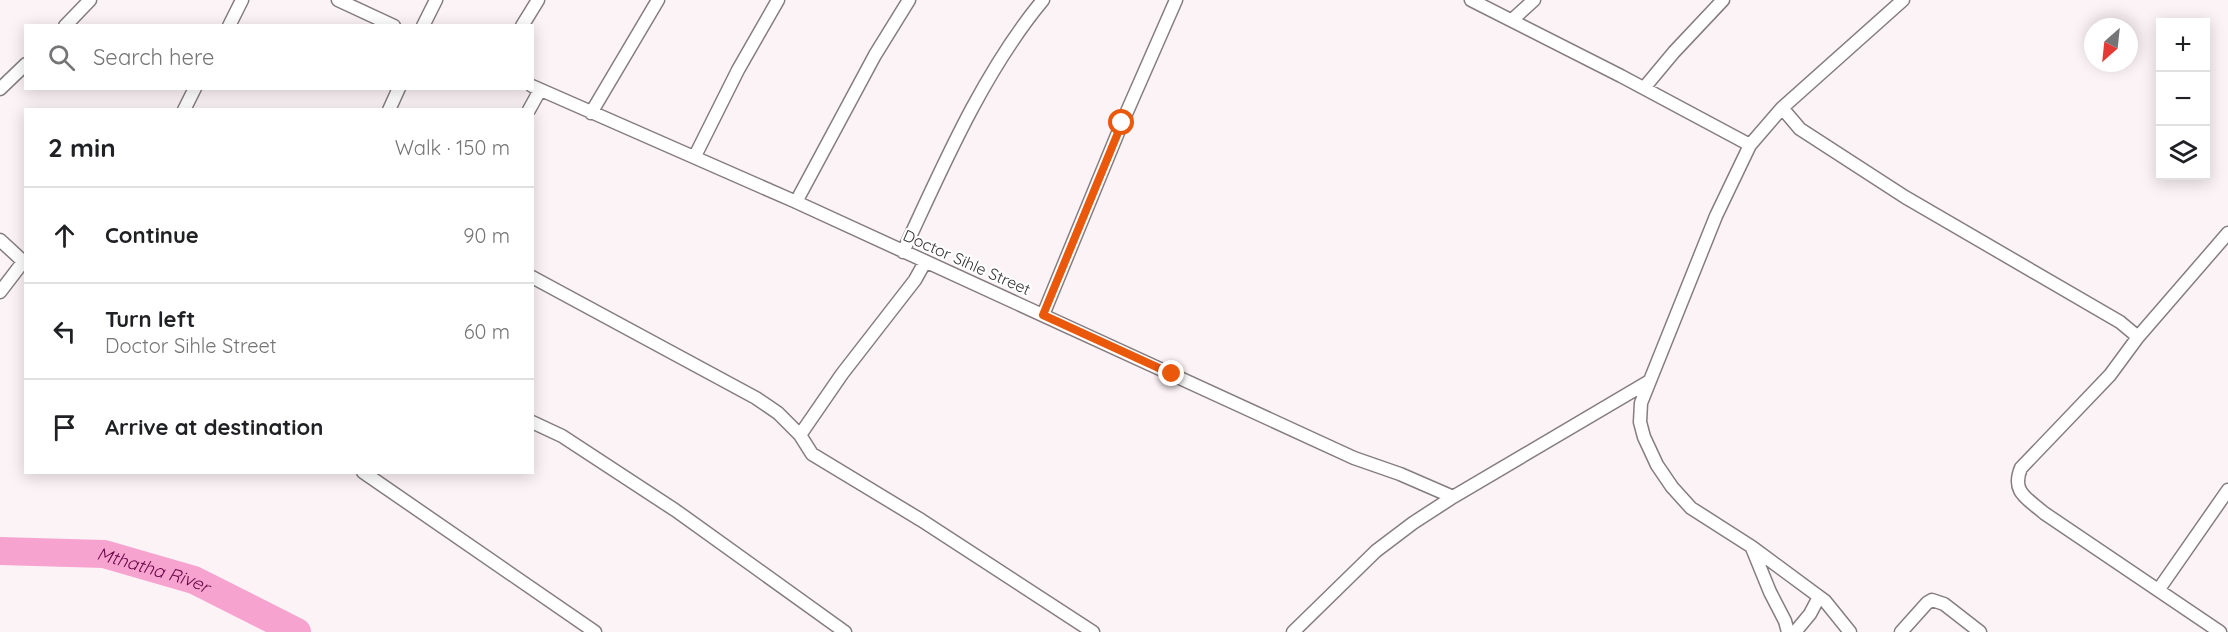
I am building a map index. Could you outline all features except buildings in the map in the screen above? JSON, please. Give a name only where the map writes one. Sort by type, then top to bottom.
[{"type":"street","points":[[67,24],[90,0]]},
{"type":"street","points":[[230,24],[242,0]]},
{"type":"street","points":[[338,0],[389,24]]},
{"type":"street","points":[[424,24],[436,0]]},
{"type":"street","points":[[523,24],[538,0]]},
{"type":"street","points":[[591,112],[658,0]]},
{"type":"street","points":[[695,156],[738,70],[778,0]]},
{"type":"street","points":[[796,201],[875,55],[909,0]]},
{"type":"street","points":[[903,252],[959,135],[995,69],[1043,0]]},
{"type":"street","points":[[1043,315],[1126,113],[1176,0]]},
{"type":"street","points":[[1471,0],[1644,88],[1749,145]]},
{"type":"street","points":[[1512,20],[1534,0]]},
{"type":"street","points":[[1644,88],[1674,52],[1724,0]]},
{"type":"street","points":[[1850,632],[1825,601],[1752,547],[1691,508],[1672,487],[1657,465],[1640,422],[1641,403],[1716,216],[1749,145],[1782,108],[1903,0]]},
{"type":"street","points":[[0,89],[24,66]]},
{"type":"street","points":[[530,108],[536,88]]},
{"type":"street","name":"Doctor Sihle Street","points":[[536,88],[796,201],[1354,458],[1401,474],[1453,497]]},
{"type":"street","points":[[185,108],[194,90]]},
{"type":"street","points":[[390,108],[398,90]]},
{"type":"street","points":[[1782,108],[1800,129],[1886,185],[2120,322],[2138,337]]},
{"type":"street","points":[[2220,632],[2044,513],[2022,494],[2016,479],[2021,468],[2110,375],[2138,337],[2223,247],[2228,233]]},
{"type":"street","points":[[0,240],[24,263],[0,292]]},
{"type":"street","points":[[800,435],[842,374],[906,293],[925,262]]},
{"type":"street","points":[[534,278],[756,398],[778,413],[800,435],[812,454],[921,520],[1093,632]]},
{"type":"street","points":[[1293,632],[1376,551],[1413,523],[1648,382]]},
{"type":"street","points":[[534,423],[562,436],[675,510],[845,632]]},
{"type":"street","points":[[366,474],[595,632]]},
{"type":"street","points":[[2159,589],[2228,490]]},
{"type":"street","points":[[1752,547],[1788,632]]},
{"type":"street","points":[[1796,632],[1810,614],[1819,597]]},
{"type":"street","points":[[1901,632],[1932,600],[1944,604],[1980,632]]},
{"type":"waterway","name":"Mthatha River","points":[[0,551],[104,554],[194,580],[297,632]]},
{"type":"route","points":[[1122,123],[1043,315],[1172,374]]}]
